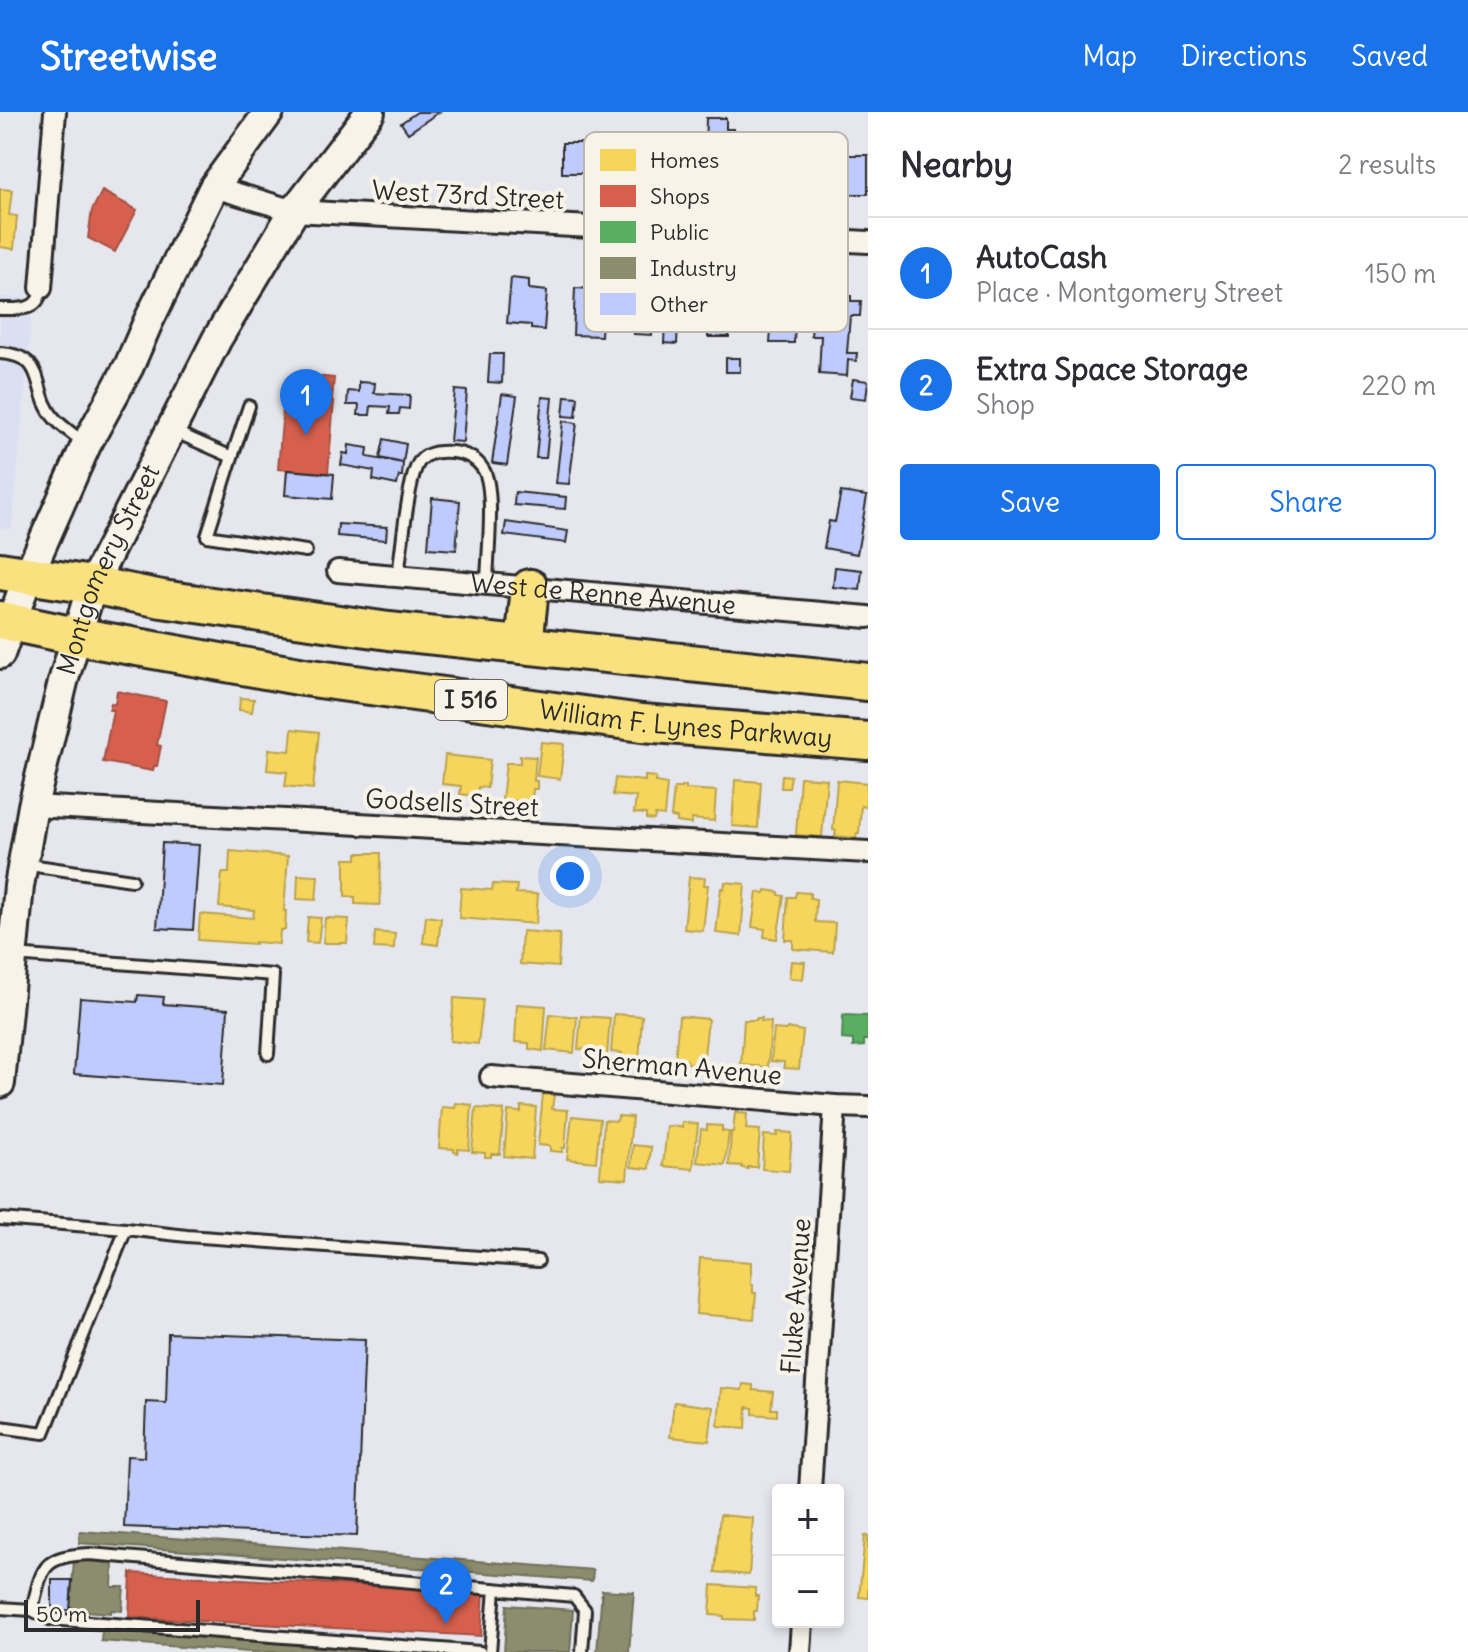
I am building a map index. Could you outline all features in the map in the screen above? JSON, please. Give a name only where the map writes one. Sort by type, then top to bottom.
[{"type":"highway","points":[[14,574],[92,585]]},
{"type":"highway","name":"I 516","points":[[92,585],[177,602],[389,631],[868,682]]},
{"type":"highway","points":[[524,645],[530,588]]},
{"type":"highway","points":[[3,632],[76,636]]},
{"type":"highway","name":"William F. Lynes Parkway","points":[[76,636],[304,677],[642,723],[868,741]]},
{"type":"street","points":[[41,288],[55,112]]},
{"type":"street","points":[[3,632],[14,574],[129,366],[214,187],[269,112]]},
{"type":"street","name":"Montgomery Street","points":[[0,1083],[22,864],[63,682],[92,585],[217,339],[294,211],[370,112]]},
{"type":"street","name":"West 73rd Street","points":[[214,187],[294,211],[584,227]]},
{"type":"street","name":"West 73rd Street","points":[[848,241],[868,242]]},
{"type":"street","name":"West de Renne Avenue","points":[[338,571],[868,617]]},
{"type":"street","name":"Godsells Street","points":[[33,806],[868,852]]},
{"type":"street","name":"Sherman Avenue","points":[[491,1077],[868,1107]]},
{"type":"street","name":"Fluke Avenue","points":[[810,1484],[835,1106]]},
{"type":"street","points":[[800,1652],[802,1628]]},
{"type":"lane","points":[[0,309],[18,309],[35,304],[41,296],[41,288]]},
{"type":"lane","points":[[0,353],[26,358],[33,365],[39,387],[54,418],[86,445]]},
{"type":"lane","points":[[249,406],[207,536],[306,551]]},
{"type":"lane","points":[[170,429],[232,457]]},
{"type":"lane","points":[[398,577],[418,463],[428,455],[442,451],[466,453],[483,469],[489,486],[487,584]]},
{"type":"lane","points":[[22,864],[132,880]]},
{"type":"lane","points":[[12,954],[273,975],[268,1054]]},
{"type":"lane","points":[[0,1219],[538,1261]]},
{"type":"lane","points":[[0,1427],[44,1433],[126,1229]]},
{"type":"lane","points":[[32,1610],[40,1576],[49,1562],[65,1555],[90,1554],[574,1596],[585,1610],[582,1652]]},
{"type":"lane","points":[[490,1652],[495,1589]]},
{"type":"lane","points":[[0,1608],[32,1610],[49,1619],[480,1652]]},
{"type":"shaded area","points":[[0,297],[33,298],[12,529],[0,528]]},
{"type":"building: Homes","points":[[0,189],[12,190],[9,215],[17,216],[14,249],[0,247]]},
{"type":"building: Homes","points":[[240,698],[254,699],[252,712],[239,710]]},
{"type":"building: Homes","points":[[292,729],[319,732],[313,789],[285,786],[287,772],[267,770],[269,749],[290,751]]},
{"type":"building: Homes","points":[[541,742],[564,744],[560,779],[537,776]]},
{"type":"building: Homes","points":[[445,755],[490,760],[487,788],[478,787],[477,796],[460,794],[461,786],[442,784]]},
{"type":"building: Homes","points":[[520,756],[536,757],[534,781],[537,781],[537,789],[533,789],[529,806],[515,806],[516,801],[502,800],[506,763],[520,763]]},
{"type":"building: Homes","points":[[782,775],[791,776],[789,788],[781,788]]},
{"type":"building: Homes","points":[[645,776],[656,777],[655,782],[667,784],[664,816],[655,815],[654,820],[646,819],[646,814],[634,813],[636,797],[613,795],[615,778],[645,781]]},
{"type":"building: Homes","points":[[800,777],[827,779],[822,837],[796,835]]},
{"type":"building: Homes","points":[[735,780],[761,782],[758,828],[732,826]]},
{"type":"building: Homes","points":[[837,780],[867,783],[866,807],[861,806],[856,838],[835,836],[836,831],[833,830]]},
{"type":"building: Homes","points":[[681,786],[716,791],[714,821],[692,819],[692,824],[677,822],[677,818],[671,817],[674,788]]},
{"type":"building: Homes","points":[[230,851],[288,856],[285,930],[280,930],[279,944],[198,940],[200,914],[253,918],[254,910],[219,907],[222,873],[229,873]]},
{"type":"building: Homes","points":[[357,853],[381,853],[380,905],[355,904],[355,897],[345,896],[345,859],[357,859]]},
{"type":"building: Homes","points":[[298,875],[318,876],[316,900],[297,899]]},
{"type":"building: Homes","points":[[689,877],[705,878],[704,885],[708,885],[703,931],[684,929]]},
{"type":"building: Homes","points":[[725,882],[745,884],[741,936],[716,933],[721,888],[724,889]]},
{"type":"building: Homes","points":[[493,884],[517,885],[516,893],[538,894],[536,924],[459,918],[461,888],[492,890]]},
{"type":"building: Homes","points":[[766,890],[784,896],[777,939],[764,937],[765,929],[752,927],[757,892],[765,893]]},
{"type":"building: Homes","points":[[796,892],[810,893],[810,898],[816,899],[815,922],[835,923],[833,952],[793,949],[793,940],[785,940],[788,897],[795,897]]},
{"type":"building: Homes","points":[[426,916],[441,918],[438,945],[423,943]]},
{"type":"building: Homes","points":[[308,917],[321,918],[318,943],[306,942]]},
{"type":"building: Homes","points":[[325,918],[349,919],[347,943],[323,943]]},
{"type":"building: Homes","points":[[522,931],[560,934],[558,967],[520,964]]},
{"type":"building: Homes","points":[[375,932],[395,934],[394,949],[374,948]]},
{"type":"building: Homes","points":[[791,961],[805,962],[803,979],[789,978]]},
{"type":"building: Homes","points":[[454,998],[483,1000],[478,1044],[450,1041]]},
{"type":"building: Homes","points":[[517,1004],[546,1006],[543,1051],[529,1049],[529,1043],[515,1042]]},
{"type":"building: Homes","points":[[550,1014],[577,1017],[574,1053],[546,1050]]},
{"type":"building: Homes","points":[[614,1014],[642,1016],[639,1061],[621,1060],[622,1053],[611,1052]]},
{"type":"building: Homes","points":[[581,1016],[610,1018],[607,1056],[591,1055],[592,1050],[578,1049]]},
{"type":"building: Homes","points":[[679,1016],[708,1019],[703,1065],[675,1059]]},
{"type":"building: Homes","points":[[757,1018],[771,1022],[768,1067],[741,1065],[744,1020]]},
{"type":"building: Homes","points":[[774,1029],[803,1031],[799,1069],[784,1068],[784,1062],[771,1061]]},
{"type":"building: Homes","points":[[543,1094],[554,1095],[552,1109],[568,1110],[565,1148],[562,1152],[538,1145]]},
{"type":"building: Homes","points":[[456,1103],[472,1105],[469,1150],[458,1149],[458,1153],[454,1149],[439,1148],[442,1107],[455,1108]]},
{"type":"building: Homes","points":[[521,1106],[536,1107],[532,1159],[504,1156],[508,1111],[521,1112]]},
{"type":"building: Homes","points":[[476,1108],[504,1110],[500,1154],[485,1157],[485,1153],[472,1152]]},
{"type":"building: Homes","points":[[735,1113],[747,1114],[746,1129],[760,1130],[757,1167],[748,1169],[729,1165]]},
{"type":"building: Homes","points":[[572,1116],[600,1119],[596,1162],[567,1159]]},
{"type":"building: Homes","points":[[618,1116],[632,1117],[627,1179],[600,1177],[604,1120],[617,1121]]},
{"type":"building: Homes","points":[[682,1122],[698,1124],[693,1169],[663,1166],[667,1126],[682,1127]]},
{"type":"building: Homes","points":[[707,1125],[722,1126],[722,1131],[729,1132],[725,1165],[697,1162],[701,1129],[707,1130]]},
{"type":"building: Homes","points":[[777,1132],[792,1133],[789,1171],[762,1169],[764,1135],[777,1136]]},
{"type":"building: Homes","points":[[633,1145],[651,1147],[649,1169],[631,1167]]},
{"type":"building: Homes","points":[[700,1258],[751,1262],[751,1284],[753,1293],[756,1293],[754,1319],[696,1314]]},
{"type":"building: Homes","points":[[743,1384],[753,1385],[753,1390],[773,1392],[771,1409],[777,1409],[777,1416],[753,1414],[753,1408],[747,1407],[746,1428],[718,1426],[721,1388],[742,1390]]},
{"type":"building: Homes","points":[[674,1402],[713,1407],[709,1441],[670,1437]]},
{"type":"building: Homes","points":[[720,1515],[753,1518],[749,1575],[715,1572]]},
{"type":"building: Homes","points":[[865,1536],[868,1536],[868,1598],[859,1597]]},
{"type":"building: Homes","points":[[712,1585],[755,1588],[755,1596],[758,1596],[754,1620],[710,1615]]},
{"type":"building: Shops","points":[[102,191],[137,210],[115,252],[88,238],[92,210]]},
{"type":"building: Shops","points":[[315,376],[334,378],[332,399],[312,397]]},
{"type":"building: Shops","points":[[284,397],[334,401],[328,473],[278,469]]},
{"type":"building: Shops","points":[[117,691],[166,701],[157,745],[161,746],[153,771],[103,762],[113,710],[109,710],[111,703],[115,704]]},
{"type":"building: Shops","points":[[131,1573],[484,1592],[481,1636],[129,1617]]},
{"type":"building: Public","points":[[843,1015],[868,1016],[868,1040],[864,1040],[864,1046],[853,1047],[853,1040],[842,1039]]},
{"type":"building: Industry","points":[[80,1531],[593,1570],[592,1581],[79,1543]]},
{"type":"building: Industry","points":[[74,1560],[113,1563],[112,1587],[124,1587],[122,1611],[70,1610]]},
{"type":"building: Industry","points":[[602,1590],[634,1592],[629,1652],[597,1652]]},
{"type":"building: Industry","points":[[507,1605],[573,1610],[570,1652],[504,1652]]},
{"type":"building: Industry","points":[[102,1629],[402,1652],[249,1652],[101,1641]]},
{"type":"building: Other","points":[[417,112],[439,112],[408,133],[401,123]]},
{"type":"building: Other","points":[[706,118],[726,118],[726,129],[733,129],[733,132],[706,132]]},
{"type":"building: Other","points":[[562,143],[584,143],[584,173],[562,173]]},
{"type":"building: Other","points":[[848,155],[868,155],[868,194],[848,194]]},
{"type":"building: Other","points":[[511,278],[529,280],[529,289],[547,291],[544,330],[531,329],[531,325],[507,323]]},
{"type":"building: Other","points":[[575,288],[584,288],[584,332],[601,332],[601,336],[573,335]]},
{"type":"building: Other","points":[[848,296],[851,296],[851,301],[861,301],[860,316],[850,316],[847,353],[857,353],[856,361],[848,360],[847,376],[819,374],[821,336],[811,336],[811,332],[848,332]]},
{"type":"building: Other","points":[[634,332],[652,332],[652,335]]},
{"type":"building: Other","points":[[665,332],[678,332],[677,344],[664,343]]},
{"type":"building: Other","points":[[708,332],[729,332],[729,337],[708,337]]},
{"type":"building: Other","points":[[771,332],[794,332],[794,343],[770,343]]},
{"type":"building: Other","points":[[490,354],[503,354],[502,383],[488,382]]},
{"type":"building: Other","points":[[726,358],[740,358],[740,372],[726,372]]},
{"type":"building: Other","points":[[853,379],[868,381],[866,399],[850,397]]},
{"type":"building: Other","points":[[359,382],[375,383],[374,393],[410,395],[409,409],[400,408],[399,414],[389,414],[390,407],[371,406],[370,415],[358,415],[359,405],[347,405],[348,391],[359,392]]},
{"type":"building: Other","points":[[455,390],[467,391],[463,442],[450,441]]},
{"type":"building: Other","points":[[502,394],[517,396],[507,465],[492,463]]},
{"type":"building: Other","points":[[565,396],[578,397],[576,417],[563,416]]},
{"type":"building: Other","points":[[542,397],[552,398],[546,458],[536,458]]},
{"type":"building: Other","points":[[563,421],[577,423],[569,484],[556,483]]},
{"type":"building: Other","points":[[384,439],[406,444],[403,463],[380,458]]},
{"type":"building: Other","points":[[349,445],[368,448],[367,457],[403,463],[402,476],[399,476],[397,485],[373,480],[374,471],[341,465],[343,453],[348,454]]},
{"type":"building: Other","points":[[287,470],[334,474],[332,499],[285,495]]},
{"type":"building: Other","points":[[515,492],[566,497],[565,509],[514,505]]},
{"type":"building: Other","points":[[841,492],[867,496],[857,554],[824,548],[829,521],[835,522]]},
{"type":"building: Other","points":[[432,498],[460,501],[456,550],[428,548]]},
{"type":"building: Other","points":[[506,522],[568,531],[566,543],[504,535]]},
{"type":"building: Other","points":[[338,524],[387,527],[386,540],[337,536]]},
{"type":"building: Other","points":[[835,567],[862,570],[860,590],[833,587]]},
{"type":"building: Other","points":[[162,843],[199,845],[193,930],[157,928]]},
{"type":"building: Other","points":[[138,995],[164,997],[163,1004],[228,1009],[223,1085],[74,1074],[80,998],[137,1002]]},
{"type":"building: Other","points":[[168,1333],[365,1340],[357,1536],[124,1527],[127,1456],[144,1457],[146,1402],[166,1403]]},
{"type":"building: Other","points":[[52,1580],[72,1580],[70,1610],[52,1611]]},
{"type":"place","name":"AutoCash","points":[[306,435]]},
{"type":"place","name":"Extra Space Storage","points":[[446,1624]]}]
